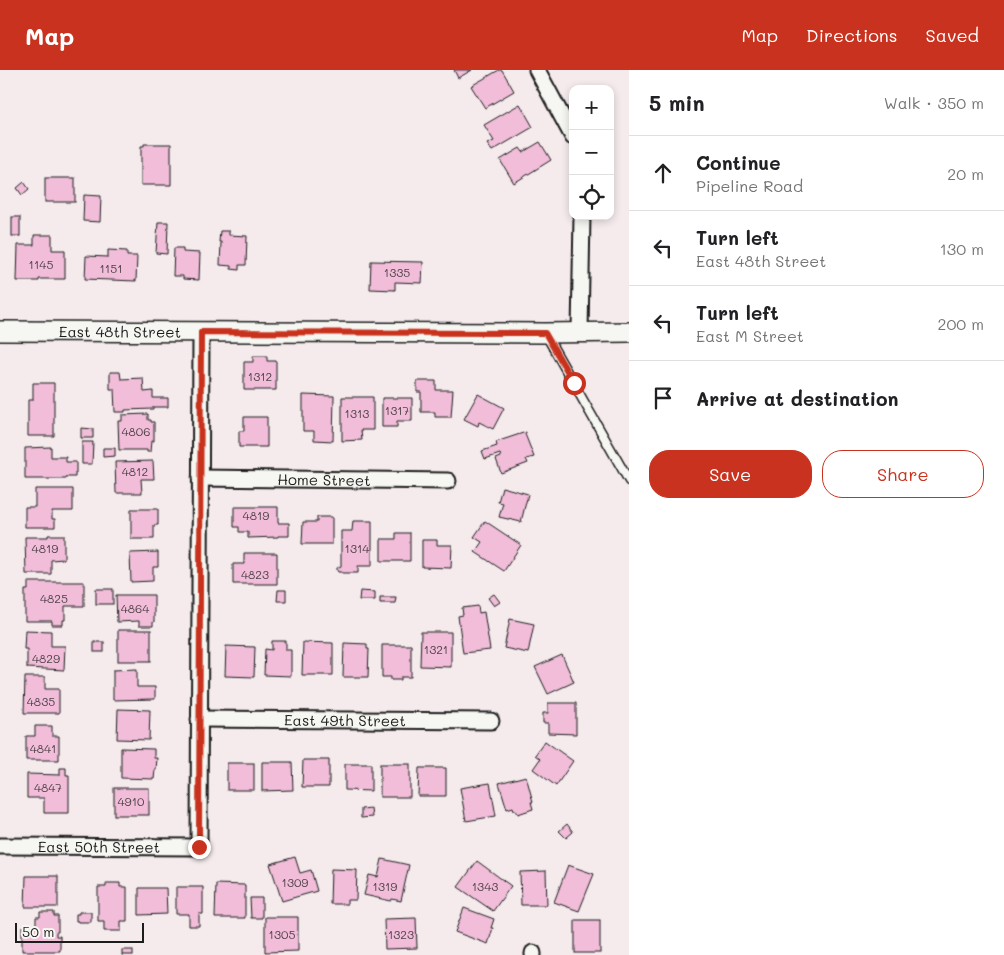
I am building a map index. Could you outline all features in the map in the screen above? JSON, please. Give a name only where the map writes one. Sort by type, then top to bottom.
[{"type":"street","points":[[536,70],[569,130]]},
{"type":"street","points":[[580,333],[582,220]]},
{"type":"street","name":"East 48th Street","points":[[0,331],[629,332]]},
{"type":"street","points":[[198,720],[201,332]]},
{"type":"street","name":"Home Street","points":[[200,478],[448,481]]},
{"type":"street","name":"East 49th Street","points":[[198,720],[491,721]]},
{"type":"street","name":"East 50th Street","points":[[0,846],[199,847],[198,720]]},
{"type":"lane","points":[[545,333],[629,481]]},
{"type":"building","points":[[454,70],[472,70],[458,78]]},
{"type":"building","points":[[502,70],[514,91],[485,108],[471,86]]},
{"type":"building","points":[[520,104],[533,127],[492,151],[487,144],[494,141],[484,125]]},
{"type":"building","points":[[540,142],[551,160],[514,183],[500,160],[520,148],[523,152]]},
{"type":"building","points":[[144,144],[171,144],[171,185],[141,185],[141,146],[144,146]]},
{"type":"building","points":[[45,178],[75,178],[75,202],[45,202]]},
{"type":"building","points":[[24,182],[29,189],[22,195],[17,188]]},
{"type":"building","points":[[84,195],[101,196],[100,222],[83,221]]},
{"type":"building","points":[[12,217],[20,217],[20,236],[12,236]]},
{"type":"building","points":[[158,222],[168,222],[167,254],[156,253]]},
{"type":"building","points":[[220,231],[229,231],[229,235],[247,236],[246,265],[239,265],[239,270],[231,269],[231,266],[220,265]]},
{"type":"building","points":[[34,235],[52,235],[52,250],[65,250],[65,279],[17,281],[18,245],[34,245]]},
{"type":"building","points":[[174,248],[183,248],[183,252],[200,253],[199,280],[183,279],[183,276],[173,276]]},
{"type":"building","points":[[108,250],[127,251],[127,256],[137,256],[136,281],[85,279],[86,256],[108,257]]},
{"type":"building","points":[[371,261],[423,262],[422,283],[395,282],[395,290],[370,289]]},
{"type":"building","points":[[253,356],[267,356],[267,361],[276,361],[276,390],[244,390],[244,362],[253,362]]},
{"type":"building","points":[[110,372],[120,372],[121,379],[143,378],[144,392],[153,391],[153,398],[168,398],[168,407],[115,412],[114,389],[110,389]]},
{"type":"building","points":[[417,381],[436,381],[436,390],[453,390],[451,417],[435,417],[435,412],[421,412],[421,392],[417,392]]},
{"type":"building","points":[[33,383],[54,383],[54,436],[28,436],[28,400],[33,400]]},
{"type":"building","points":[[478,394],[504,408],[493,429],[479,422],[478,426],[464,419]]},
{"type":"building","points":[[303,395],[334,396],[333,441],[314,440],[314,431],[303,431]]},
{"type":"building","points":[[342,397],[373,397],[373,430],[361,430],[362,440],[342,441]]},
{"type":"building","points":[[382,398],[412,398],[412,421],[397,421],[397,427],[382,427]]},
{"type":"building","points":[[148,414],[148,420],[154,422],[154,441],[151,441],[150,452],[147,452],[147,450],[119,450],[118,421],[122,421],[122,415]]},
{"type":"building","points":[[244,417],[267,417],[267,447],[239,447],[239,431],[244,431]]},
{"type":"building","points":[[81,428],[93,429],[93,438],[81,438]]},
{"type":"building","points":[[526,432],[525,434],[534,457],[526,459],[528,463],[501,473],[496,459],[501,457],[500,454],[485,459],[482,451],[497,446],[496,442]]},
{"type":"building","points":[[82,442],[93,442],[92,464],[82,464]]},
{"type":"building","points":[[51,447],[51,457],[66,457],[66,462],[76,462],[75,477],[66,477],[66,479],[25,479],[25,448]]},
{"type":"building","points":[[103,448],[115,448],[115,456],[103,457]]},
{"type":"building","points":[[153,461],[154,479],[141,479],[142,493],[116,493],[115,462]]},
{"type":"building","points":[[502,487],[528,494],[521,522],[499,517],[503,503],[498,502]]},
{"type":"building","points":[[35,489],[73,489],[73,511],[52,511],[55,527],[25,527],[25,507],[35,507]]},
{"type":"building","points":[[234,507],[278,507],[278,523],[289,523],[289,536],[248,538],[248,532],[239,532],[239,527],[234,527]]},
{"type":"building","points":[[131,509],[158,509],[158,525],[154,525],[154,539],[131,539]]},
{"type":"building","points":[[317,517],[332,517],[332,544],[302,544],[303,522],[317,522]]},
{"type":"building","points":[[353,521],[372,521],[372,566],[358,566],[358,573],[338,572],[337,568],[341,566],[341,531],[352,531]]},
{"type":"building","points":[[485,521],[521,545],[504,571],[475,552],[482,542],[474,537]]},
{"type":"building","points":[[396,533],[410,533],[410,561],[381,561],[381,539],[396,539]]},
{"type":"building","points":[[48,535],[64,535],[64,559],[51,560],[51,574],[26,574],[25,537],[48,537]]},
{"type":"building","points":[[422,540],[437,540],[437,545],[452,545],[451,568],[422,567]]},
{"type":"building","points":[[158,552],[158,567],[153,567],[153,581],[131,582],[130,553]]},
{"type":"building","points":[[244,553],[277,553],[277,584],[233,584],[233,564],[244,564]]},
{"type":"building","points":[[28,582],[84,582],[84,606],[65,606],[63,625],[52,625],[52,621],[25,621],[25,590],[28,590]]},
{"type":"building","points":[[96,589],[113,589],[113,604],[96,604]]},
{"type":"building","points":[[278,590],[286,590],[286,601],[277,601]]},
{"type":"building","points":[[360,591],[375,592],[375,600],[359,600]]},
{"type":"building","points":[[494,594],[500,602],[494,606],[488,598]]},
{"type":"building","points":[[116,595],[154,595],[153,626],[139,626],[139,621],[117,622]]},
{"type":"building","points":[[380,597],[396,597],[395,603],[380,603]]},
{"type":"building","points":[[478,606],[479,613],[484,612],[490,650],[463,653],[458,616],[463,615],[462,608]]},
{"type":"building","points":[[510,619],[534,624],[528,653],[504,648]]},
{"type":"building","points":[[25,630],[51,631],[51,646],[65,646],[64,670],[27,668],[27,649],[24,649]]},
{"type":"building","points":[[118,630],[151,630],[151,661],[118,661]]},
{"type":"building","points":[[421,632],[451,632],[451,667],[420,666]]},
{"type":"building","points":[[272,641],[286,641],[286,650],[291,650],[291,676],[264,675],[265,649],[272,650]]},
{"type":"building","points":[[94,642],[104,642],[104,652],[94,652]]},
{"type":"building","points":[[303,642],[333,643],[333,675],[302,675]]},
{"type":"building","points":[[344,643],[367,644],[367,649],[369,649],[368,677],[343,677]]},
{"type":"building","points":[[382,645],[411,645],[411,677],[391,680],[391,677],[382,677]]},
{"type":"building","points":[[226,646],[255,647],[254,677],[225,676]]},
{"type":"building","points":[[562,655],[574,682],[548,694],[535,667]]},
{"type":"building","points":[[137,669],[137,687],[155,687],[155,699],[113,700],[113,670]]},
{"type":"building","points":[[25,677],[45,677],[45,689],[59,689],[59,713],[24,713]]},
{"type":"building","points":[[548,703],[576,703],[576,734],[548,733],[548,723],[543,723],[543,713],[548,713]]},
{"type":"building","points":[[118,709],[150,710],[149,740],[117,739]]},
{"type":"building","points":[[35,726],[52,726],[52,736],[59,736],[59,760],[26,760],[26,736],[35,736]]},
{"type":"building","points":[[545,741],[573,761],[556,786],[533,769],[540,759],[535,755]]},
{"type":"building","points":[[121,748],[154,749],[154,758],[157,758],[154,779],[121,778]]},
{"type":"building","points":[[303,760],[329,760],[329,787],[302,787]]},
{"type":"building","points":[[262,762],[292,762],[293,790],[262,791]]},
{"type":"building","points":[[227,763],[254,763],[254,790],[227,790]]},
{"type":"building","points":[[345,764],[371,764],[371,791],[345,790]]},
{"type":"building","points":[[380,764],[410,764],[410,797],[380,797]]},
{"type":"building","points":[[60,768],[66,768],[66,775],[69,775],[69,813],[44,813],[44,798],[27,798],[27,774],[60,775]]},
{"type":"building","points":[[419,768],[446,768],[446,796],[418,796]]},
{"type":"building","points":[[526,776],[533,809],[518,814],[513,807],[507,809],[499,783]]},
{"type":"building","points":[[490,783],[496,816],[466,821],[460,788]]},
{"type":"building","points":[[114,788],[149,788],[149,815],[114,815]]},
{"type":"building","points":[[371,808],[372,817],[361,818],[361,809]]},
{"type":"building","points":[[567,824],[573,832],[566,838],[559,831]]},
{"type":"building","points":[[295,857],[300,873],[311,870],[317,891],[282,901],[270,864]]},
{"type":"building","points":[[382,859],[409,865],[401,901],[392,899],[391,901],[364,895],[369,875],[378,877]]},
{"type":"building","points":[[477,861],[511,886],[493,911],[458,887]]},
{"type":"building","points":[[568,865],[594,874],[579,911],[554,902]]},
{"type":"building","points":[[331,869],[357,870],[356,900],[347,900],[347,904],[330,904]]},
{"type":"building","points":[[546,871],[547,905],[521,905],[520,872]]},
{"type":"building","points":[[26,876],[58,876],[58,907],[25,907]]},
{"type":"building","points":[[106,883],[120,883],[120,887],[127,887],[127,921],[121,921],[121,931],[104,931],[104,921],[98,921],[98,887],[106,887]]},
{"type":"building","points":[[216,884],[245,885],[245,918],[215,918]]},
{"type":"building","points":[[176,887],[203,887],[203,914],[199,914],[199,926],[189,926],[189,914],[176,914]]},
{"type":"building","points":[[139,888],[166,888],[167,914],[139,915]]},
{"type":"building","points":[[250,898],[262,898],[262,918],[251,918]]},
{"type":"building","points":[[464,908],[494,919],[488,944],[455,932]]},
{"type":"building","points":[[40,912],[54,912],[54,916],[58,916],[58,932],[56,932],[56,936],[60,936],[60,951],[22,951],[22,927],[36,927],[36,917],[40,917]]},
{"type":"building","points":[[79,912],[91,912],[91,922],[76,921],[76,914],[79,914]]},
{"type":"building","points":[[265,917],[298,917],[298,951],[265,952]]},
{"type":"building","points":[[416,918],[417,948],[385,949],[384,919]]},
{"type":"building","points":[[575,920],[600,920],[600,953],[575,953]]},
{"type":"building","points":[[122,950],[133,950],[133,955],[122,955]]},
{"type":"route","points":[[199,847],[201,332],[545,333],[574,383]]}]
